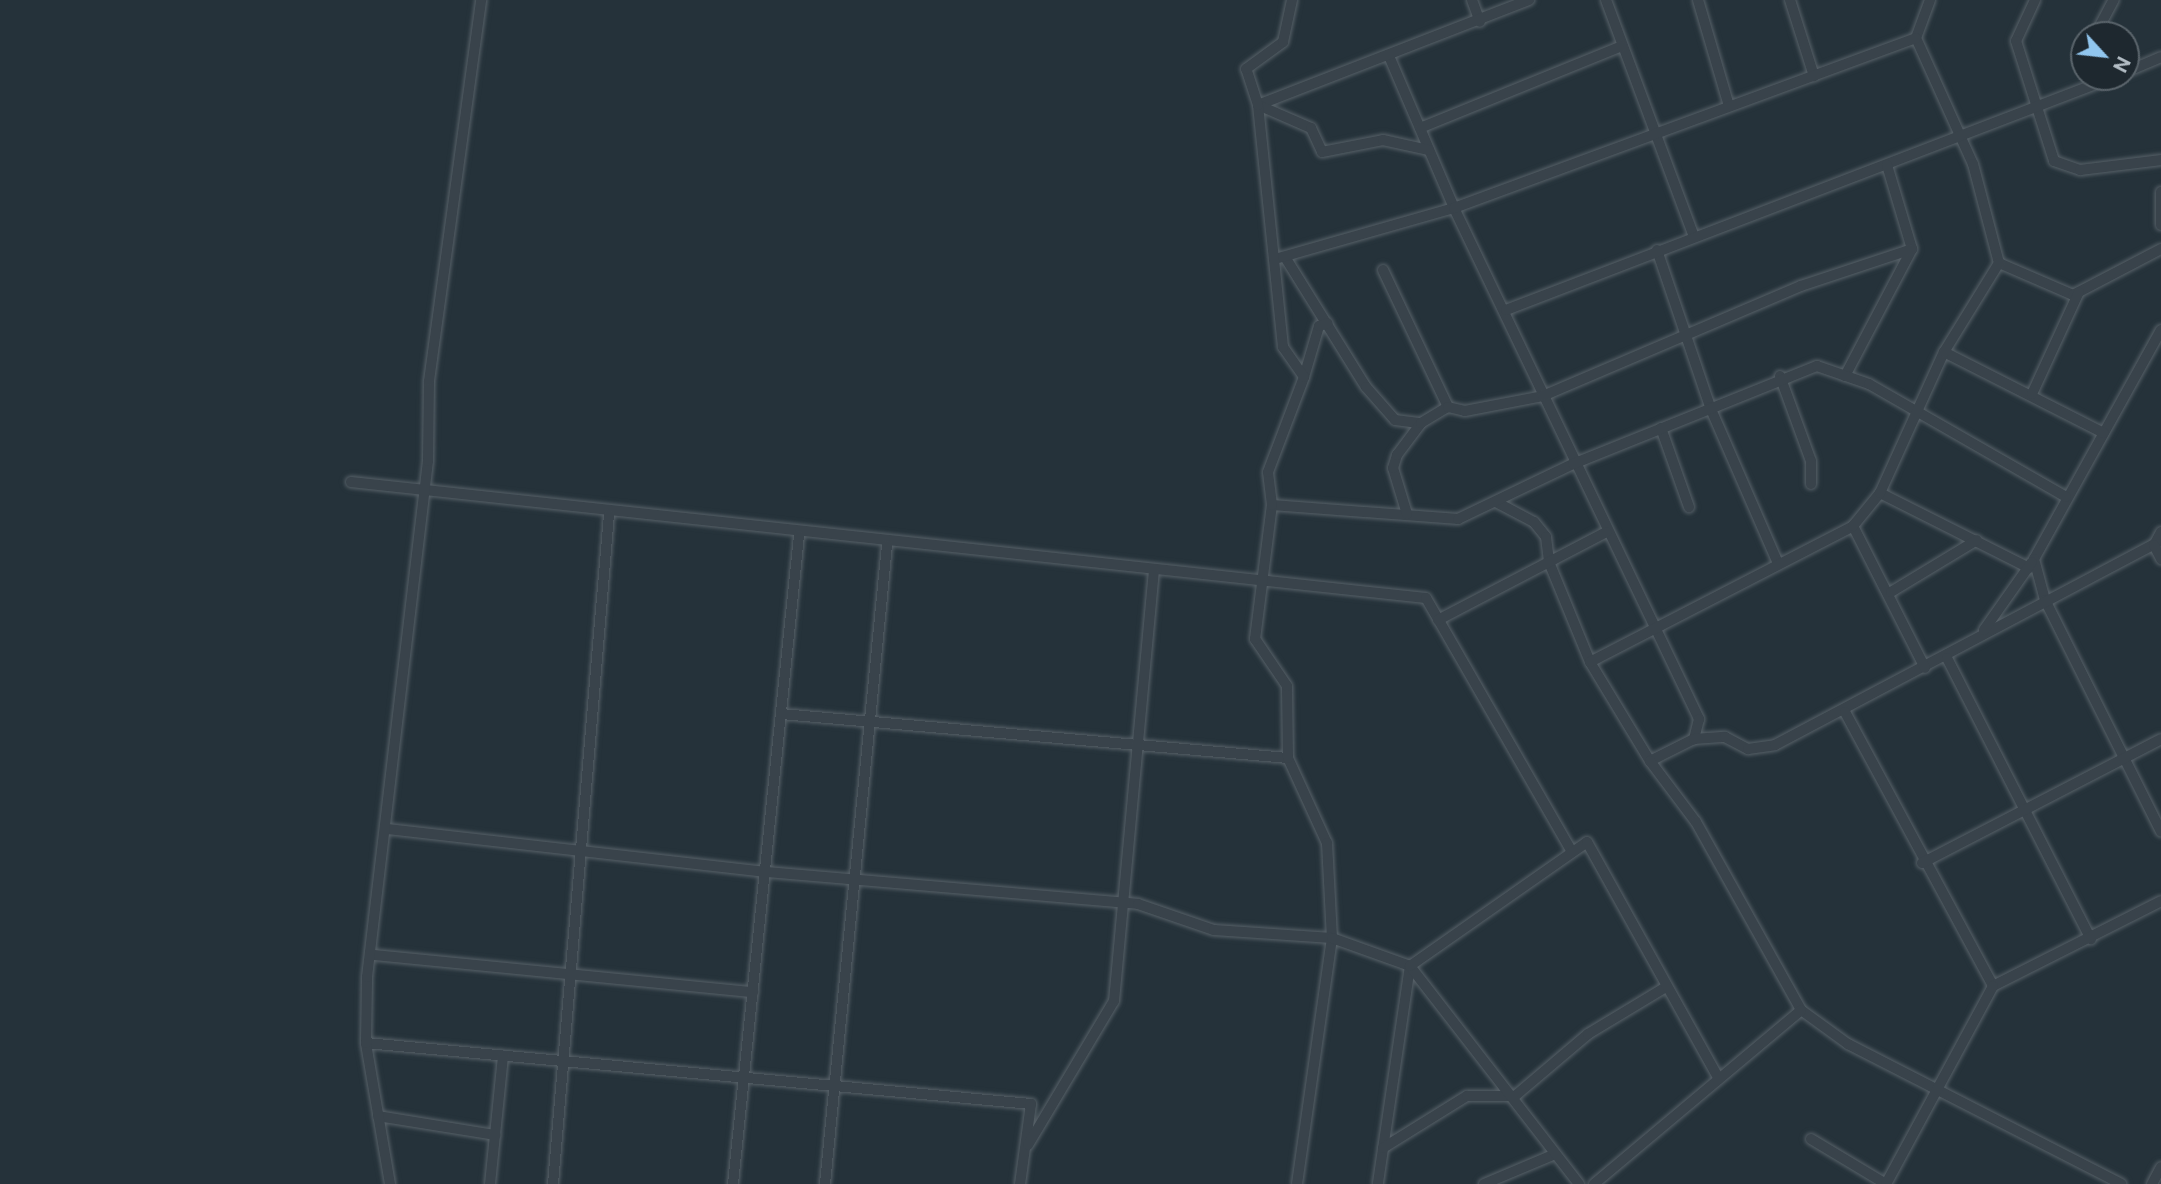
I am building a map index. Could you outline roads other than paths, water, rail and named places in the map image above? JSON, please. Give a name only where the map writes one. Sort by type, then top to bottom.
[{"type":"street","points":[[390,1184],[366,1043],[420,494],[481,0]]},
{"type":"street","points":[[1292,0],[1283,42],[1247,69],[1258,105],[1280,258],[1283,347],[1304,377]]},
{"type":"street","points":[[1472,0],[1480,22]]},
{"type":"street","points":[[1258,105],[1480,22],[1529,0]]},
{"type":"street","points":[[1606,0],[1694,237]]},
{"type":"street","points":[[1698,0],[1729,106]]},
{"type":"street","points":[[1790,0],[1814,76]]},
{"type":"street","points":[[1590,662],[1651,626],[1777,561],[1853,526],[1880,493],[1918,415],[1944,352],[1999,263],[1960,132],[1916,38],[1930,0]]},
{"type":"street","points":[[2035,0],[2016,41],[2040,106],[2054,161],[2065,170],[2161,160]]},
{"type":"street","points":[[2102,21],[2113,0]]},
{"type":"street","points":[[1280,258],[1454,208],[1657,136],[1729,106],[1916,38]]},
{"type":"street","points":[[1420,128],[1622,46]]},
{"type":"street","points":[[1389,56],[1454,208],[1506,310],[1573,464],[1699,719],[1694,739]]},
{"type":"street","points":[[2140,66],[2161,58]]},
{"type":"street","points":[[1506,310],[1657,250],[1887,165],[1960,132],[2077,91]]},
{"type":"street","points":[[1258,105],[1311,128],[1322,152],[1383,140],[1429,150]]},
{"type":"street","points":[[1845,376],[1912,249],[1887,165]]},
{"type":"street","points":[[2161,192],[2161,225]]},
{"type":"street","points":[[1407,514],[1393,468],[1421,423],[1448,407],[1465,411],[1543,396],[1801,286],[1912,249]]},
{"type":"street","points":[[2032,394],[2079,292],[2161,249]]},
{"type":"street","points":[[1657,250],[1710,407],[1777,561]]},
{"type":"street","points":[[1280,258],[1395,420],[1421,423]]},
{"type":"street","points":[[1999,263],[2079,292]]},
{"type":"street","points":[[1383,270],[1448,407]]},
{"type":"street","points":[[1297,1184],[1332,938],[1327,844],[1288,758],[1287,686],[1255,639],[1260,582],[1272,505],[1268,472],[1320,326],[1328,323]]},
{"type":"street","points":[[1982,633],[2032,563],[2066,496],[2105,433],[2161,330]]},
{"type":"street","points":[[1944,352],[2105,433]]},
{"type":"street","points":[[1272,505],[1458,519],[1573,464],[1780,376],[1816,366],[1845,376],[2066,496]]},
{"type":"street","points":[[1780,376],[1811,461],[1811,484]]},
{"type":"street","points":[[1661,428],[1689,507]]},
{"type":"street","points":[[351,482],[420,494],[887,545],[1426,598],[1572,852]]},
{"type":"street","points":[[1880,493],[1977,540],[2032,563],[2045,600],[2122,759],[2161,832]]},
{"type":"street","points":[[1496,502],[1534,522],[1546,537],[1549,562],[1590,662],[1641,755],[1650,761],[1696,822],[1801,1010],[1848,1044],[2121,1184]]},
{"type":"street","points":[[552,1184],[609,514]]},
{"type":"street","points":[[1853,526],[1891,592],[1925,668]]},
{"type":"street","points":[[1438,620],[1606,532]]},
{"type":"street","points":[[2161,532],[2157,543],[2161,559]]},
{"type":"street","points":[[733,1184],[799,535]]},
{"type":"street","points":[[1891,592],[1977,540]]},
{"type":"street","points":[[1650,761],[1694,739],[1719,736],[1743,748],[1767,746],[1845,712],[1947,658],[1982,633],[2157,543]]},
{"type":"street","points":[[825,1184],[887,545]]},
{"type":"street","points":[[1026,1148],[1114,1002],[1154,571]]},
{"type":"street","points":[[1947,658],[2021,810],[2091,939]]},
{"type":"street","points":[[1845,712],[1922,863],[1993,986]]},
{"type":"street","points":[[781,714],[1288,758]]},
{"type":"street","points":[[1922,863],[2161,739]]},
{"type":"street","points":[[388,829],[766,872],[1123,903],[1214,930],[1332,938],[1410,966],[1515,1096],[1553,1155],[1579,1184]]},
{"type":"street","points":[[1378,1184],[1410,966],[1587,842],[1719,1079]]},
{"type":"street","points":[[1811,1139],[1886,1184],[1993,986],[2091,939],[2161,901]]},
{"type":"street","points":[[374,955],[753,992]]},
{"type":"street","points":[[1382,1148],[1467,1096],[1515,1096],[1588,1034],[1666,987]]},
{"type":"street","points":[[1594,1184],[1801,1010]]},
{"type":"street","points":[[366,1043],[1031,1104],[1020,1184]]},
{"type":"street","points":[[490,1184],[503,1056]]},
{"type":"street","points":[[378,1116],[495,1135]]},
{"type":"street","points":[[1484,1184],[1553,1155]]},
{"type":"street","points":[[2151,1184],[2161,1167]]}]
